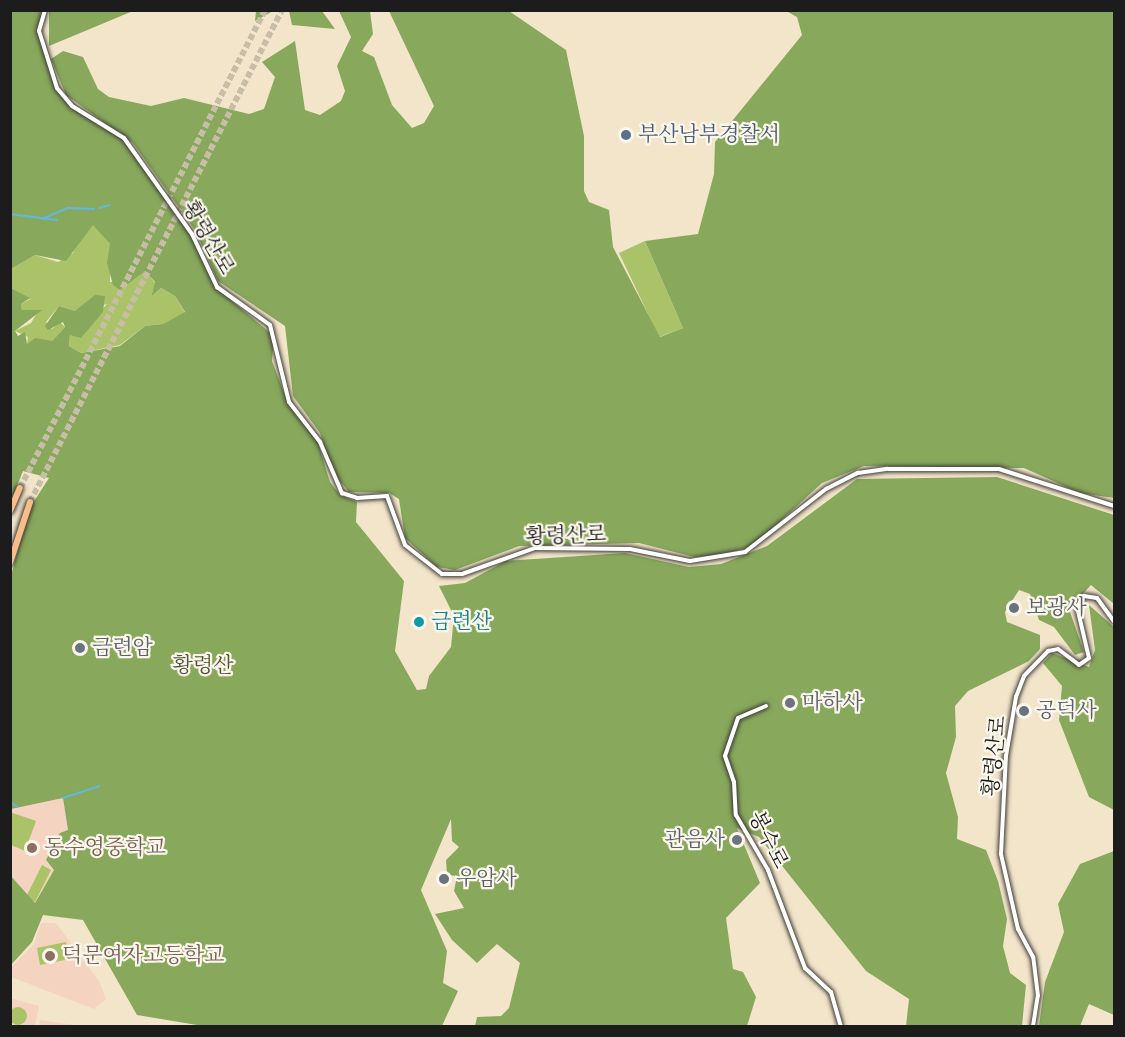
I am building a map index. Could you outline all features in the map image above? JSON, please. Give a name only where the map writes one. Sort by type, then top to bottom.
[{"type":"highway","points":[[10,511],[21,488]]},
{"type":"highway","points":[[10,563],[30,502]]},
{"type":"street","name":"황령산로","points":[[45,10],[39,31],[57,88],[72,106],[124,138],[192,234],[217,287],[270,325],[289,402],[320,442],[342,493],[357,498],[387,496],[405,545],[442,574],[462,574],[535,548],[630,549],[690,561],[738,554],[761,545],[826,489],[858,473],[888,469],[999,469],[1114,506]]},
{"type":"street","name":"황령산로","points":[[1033,1026],[1038,996],[1033,957],[1018,929],[1001,854],[1005,756],[1016,697],[1024,676],[1048,651],[1058,649],[1079,664],[1089,658],[1077,607],[1084,596],[1096,598],[1114,621]]},
{"type":"street","name":"봉수로","points":[[766,706],[738,718],[725,756],[736,815],[768,870],[805,968],[831,992],[841,1026]]},
{"type":"shaded area","name":"동수영중학교","points":[[63,798],[68,830],[46,861],[54,870],[35,903],[11,876],[11,809]]},
{"type":"shaded area","name":"덕문여자고등학교","points":[[41,923],[56,923],[99,981],[106,999],[94,1009],[11,977],[10,968],[34,944]]},
{"type":"shaded area","points":[[10,998],[39,1006],[35,1026],[11,1026]]},
{"type":"shaded area","points":[[40,1020],[82,1026],[39,1026]]},
{"type":"green space","name":"황령산","points":[[43,10],[37,29],[56,90],[71,106],[122,139],[189,233],[216,288],[274,336],[272,361],[287,401],[318,443],[330,482],[340,495],[357,502],[356,522],[404,581],[395,651],[417,690],[426,689],[429,676],[451,647],[454,616],[439,586],[465,583],[506,561],[625,553],[689,567],[721,564],[767,546],[857,479],[997,477],[1114,515],[1114,604],[1091,585],[1069,609],[1084,652],[1075,655],[1054,627],[1039,620],[1030,594],[1019,590],[1005,612],[1007,622],[1040,635],[1040,649],[1029,661],[968,691],[955,706],[956,737],[946,773],[958,817],[957,839],[986,850],[998,881],[1007,919],[1003,946],[1010,973],[1026,985],[1022,1026],[906,1026],[909,999],[866,971],[759,837],[737,828],[760,883],[726,918],[733,969],[743,972],[756,997],[747,1026],[475,1026],[477,1017],[501,1016],[509,1008],[520,963],[497,944],[477,963],[452,940],[435,914],[464,908],[454,891],[457,876],[447,875],[446,860],[459,847],[452,841],[451,819],[421,890],[447,951],[443,983],[458,991],[442,1026],[203,1026],[137,1015],[83,920],[43,915],[32,942],[11,965],[11,876],[35,903],[54,870],[46,860],[60,833],[68,830],[63,798],[11,809],[11,576],[29,509],[49,478],[23,471],[11,501],[11,288],[30,298],[21,304],[22,310],[42,310],[15,331],[18,336],[25,332],[27,344],[35,338],[52,341],[65,327],[63,322],[48,330],[45,326],[59,306],[75,311],[95,295],[105,296],[103,312],[81,338],[70,335],[69,346],[81,353],[120,346],[145,326],[163,324],[185,312],[175,296],[161,288],[151,297],[155,282],[145,271],[120,290],[113,285],[107,263],[110,244],[93,225],[66,261],[35,255],[11,269],[11,11]]},
{"type":"green space","points":[[49,10],[133,10],[133,11],[49,46]]},
{"type":"green space","points":[[257,10],[273,11],[255,21]]},
{"type":"green space","points":[[289,11],[322,11],[335,29],[292,25]]},
{"type":"green space","points":[[339,11],[370,11],[373,34],[362,51],[374,57],[392,105],[412,128],[424,123],[434,106],[389,11],[509,11],[566,50],[584,136],[584,191],[589,202],[609,210],[613,247],[660,337],[683,328],[645,241],[698,234],[714,174],[715,142],[802,35],[797,17],[786,11],[1114,11],[1114,498],[1080,493],[1024,468],[864,466],[822,483],[753,546],[720,555],[694,557],[639,543],[519,546],[455,570],[437,567],[405,538],[399,499],[389,493],[349,492],[334,474],[320,433],[293,396],[285,326],[218,281],[195,230],[133,143],[66,95],[51,59],[63,51],[83,57],[98,89],[109,97],[151,106],[184,98],[249,114],[264,109],[275,77],[262,62],[295,41],[305,110],[320,115],[341,101],[345,91],[337,66],[351,37]]},
{"type":"green space","points":[[93,224],[110,244],[110,282],[129,281],[145,270],[155,283],[151,297],[161,288],[175,296],[185,313],[163,324],[145,326],[120,345],[81,353],[69,346],[70,335],[78,335],[107,304],[75,311],[59,306],[46,322],[52,329],[60,322],[65,327],[52,341],[27,344],[28,337],[15,331],[31,323],[37,313],[22,310],[21,304],[30,299],[11,288],[11,269],[35,255],[58,262],[73,253],[79,236]]},
{"type":"green space","points":[[645,241],[683,328],[659,337],[619,253]]},
{"type":"green space","points":[[1089,605],[1114,627],[1114,810],[1089,797],[1059,720],[1062,686],[1043,663],[1052,653],[1089,667],[1095,650]]},
{"type":"green space","points":[[10,812],[36,821],[25,851],[11,845]]},
{"type":"green space","points":[[1114,851],[1114,1015],[1089,1004],[1080,1026],[1039,1026],[1045,982],[1064,932],[1058,904],[1080,864]]},
{"type":"green space","points":[[42,865],[51,870],[35,902],[26,897]]},
{"type":"green space","points":[[66,942],[70,959],[40,965],[37,948]]},
{"type":"green space","points":[[18,1007],[24,1010],[27,1016],[24,1022],[18,1025],[12,1022],[9,1016],[12,1010]]},
{"type":"waterway","points":[[99,208],[110,205]]},
{"type":"waterway","points":[[42,219],[68,208],[94,209]]},
{"type":"waterway","points":[[10,214],[57,220]]},
{"type":"waterway","points":[[63,798],[99,786]]},
{"type":"waterway","points":[[10,802],[18,807]]},
{"type":"tunnel","points":[[20,488],[265,10]]},
{"type":"tunnel","points":[[30,502],[282,10]]},
{"type":"place","name":"부산남부경찰서","points":[[626,135]]},
{"type":"place","name":"보광사","points":[[1014,608]]},
{"type":"place","name":"금련산","points":[[419,622]]},
{"type":"place","name":"금련암","points":[[80,648]]},
{"type":"place","name":"마하사","points":[[790,703]]},
{"type":"place","name":"공덕사","points":[[1024,711]]},
{"type":"place","name":"관음사","points":[[737,840]]},
{"type":"place","name":"동수영중학교","points":[[32,848]]},
{"type":"place","name":"우암사","points":[[444,879]]},
{"type":"place","name":"덕문여자고등학교","points":[[50,956]]}]
